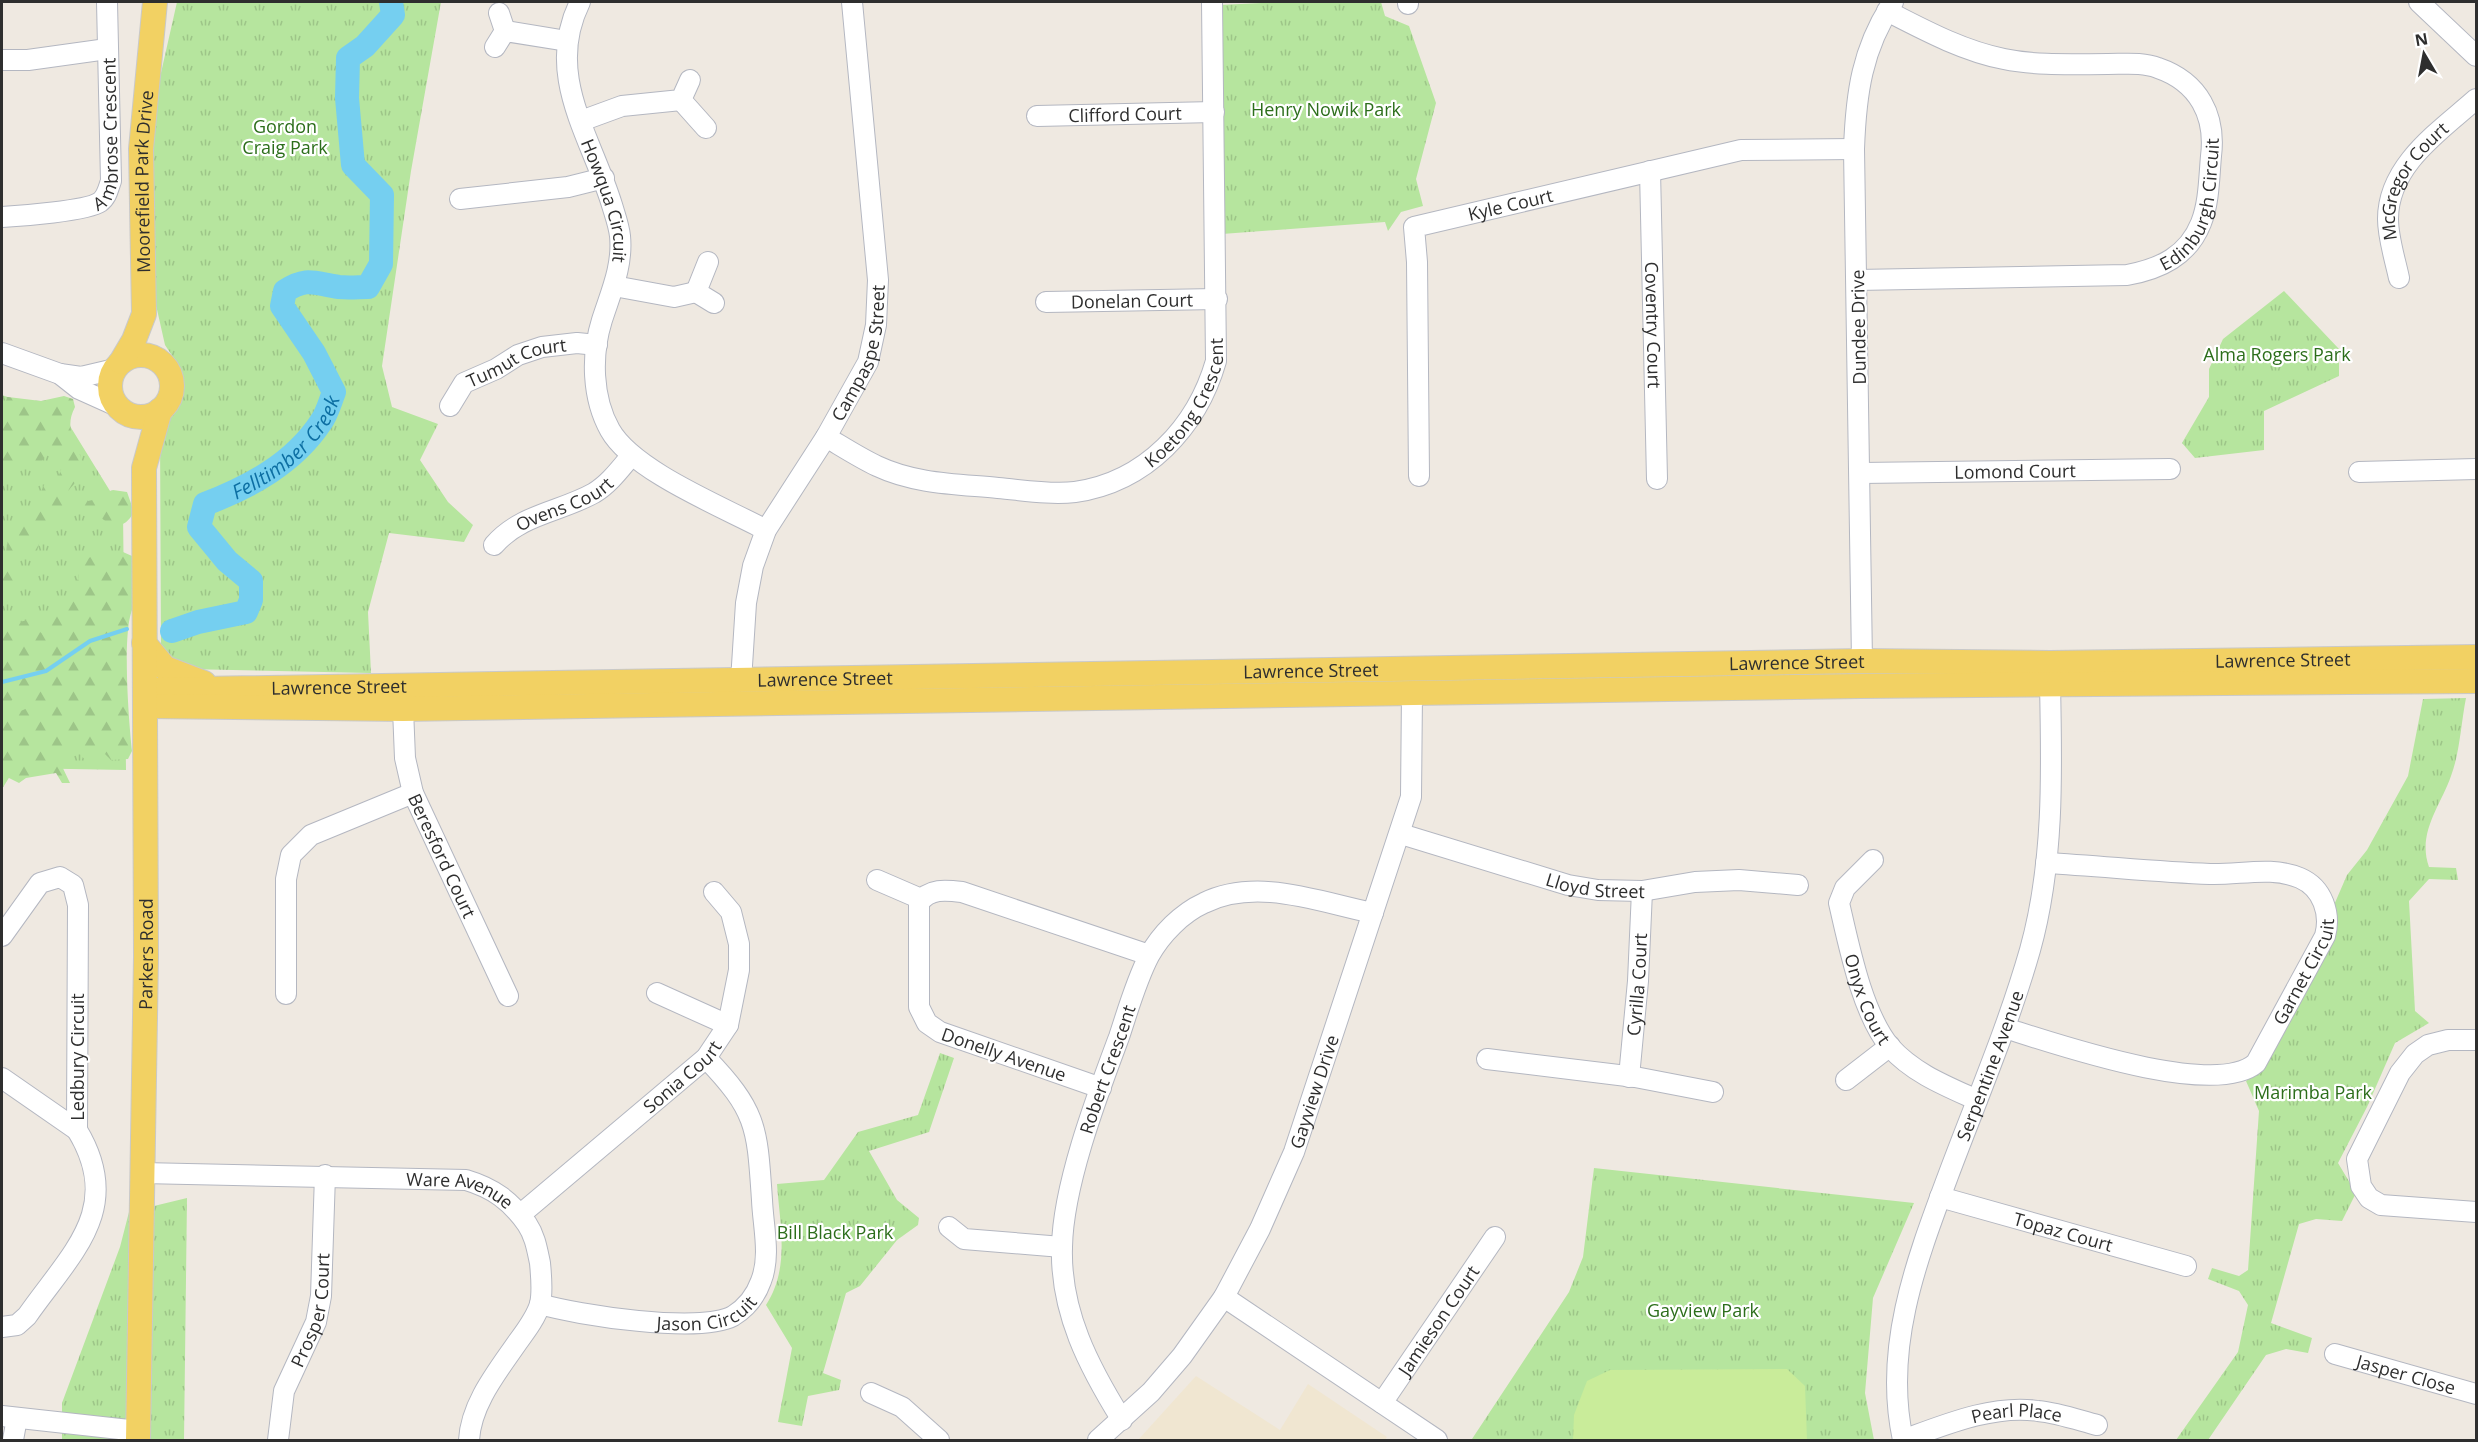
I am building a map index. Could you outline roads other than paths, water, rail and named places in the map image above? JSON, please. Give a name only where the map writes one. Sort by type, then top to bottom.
[{"type":"main road","name":"Moorefield Park Drive","points":[[144,314],[141,149],[155,2]]},
{"type":"main road","name":"Moorefield Park Drive","points":[[149,50],[165,2]]},
{"type":"main road","points":[[144,314],[162,363],[168,370],[172,387],[171,396],[160,410],[142,417],[121,409],[111,393],[118,366],[134,340],[144,314]]},
{"type":"main road","points":[[118,366],[131,356],[142,355],[162,363]]},
{"type":"main road","name":"Parkers Road","points":[[121,409],[144,468]]},
{"type":"main road","name":"Parkers Road","points":[[138,1436],[146,754],[144,468],[160,410]]},
{"type":"main road","points":[[144,643],[165,668],[217,698]]},
{"type":"main road","name":"Lawrence Street","points":[[146,698],[217,698],[403,709],[741,692],[1411,682],[1861,686],[2050,673],[2476,657]]},
{"type":"main road","points":[[1861,686],[1862,661]]},
{"type":"main road","name":"Lawrence Street","points":[[1411,682],[1862,661],[2050,673],[2476,681]]},
{"type":"main road","points":[[397,684],[403,709]]},
{"type":"main road","name":"Lawrence Street","points":[[217,698],[397,684],[741,692]]},
{"type":"main road","points":[[146,754],[157,732],[172,719],[217,698]]},
{"type":"street","name":"Ambrose Crescent","points":[[2,217],[89,207],[103,200],[107,193],[111,181],[107,2]]},
{"type":"street","name":"Howqua Circuit","points":[[580,2],[567,41],[566,80],[604,178],[620,234],[621,252],[614,286],[601,322],[594,362],[596,397],[610,431],[631,456],[766,530]]},
{"type":"street","name":"Campaspe Street","points":[[741,692],[746,603],[753,566],[766,530],[826,437],[868,362],[876,325],[878,280],[852,2]]},
{"type":"street","name":"Koetong Crescent","points":[[826,437],[878,467],[913,478],[1044,492],[1075,492],[1132,472],[1158,455],[1180,433],[1198,407],[1216,361],[1212,2]]},
{"type":"street","points":[[2419,2],[2476,56]]},
{"type":"street","name":"Dundee Drive","points":[[1862,661],[1861,473],[1854,148],[1860,72],[1890,6]]},
{"type":"street","name":"Edinburgh Circuit","points":[[1857,280],[2127,275],[2151,271],[2178,255],[2191,244],[2205,213],[2213,142],[2211,118],[2197,95],[2187,84],[2158,68],[2141,64],[2053,64],[2006,59],[1969,50],[1890,6]]},
{"type":"street","points":[[500,30],[567,41]]},
{"type":"street","points":[[2,60],[28,60],[107,49]]},
{"type":"street","points":[[681,100],[690,80]]},
{"type":"street","name":"McGregor Court","points":[[2399,278],[2388,220],[2391,196],[2397,181],[2422,147],[2476,99]]},
{"type":"street","points":[[581,121],[622,106],[681,100]]},
{"type":"street","points":[[681,100],[706,128]]},
{"type":"street","name":"Clifford Court","points":[[1037,116],[1214,112]]},
{"type":"street","name":"Kyle Court","points":[[1419,476],[1417,262],[1413,227],[1741,150],[1854,148]]},
{"type":"street","name":"Coventry Court","points":[[1650,171],[1657,479]]},
{"type":"street","points":[[460,199],[568,187],[604,178]]},
{"type":"street","points":[[696,292],[708,262]]},
{"type":"street","points":[[614,286],[674,297],[696,292],[714,303]]},
{"type":"street","name":"Donelan Court","points":[[1046,302],[1217,299]]},
{"type":"street","name":"Tumut Court","points":[[450,406],[464,383],[496,369],[518,354],[542,347],[577,343],[597,345]]},
{"type":"street","points":[[2,353],[60,374],[81,377],[118,366]]},
{"type":"street","points":[[60,374],[79,389],[121,409]]},
{"type":"street","name":"Ovens Court","points":[[494,545],[504,534],[541,512],[593,493],[631,456]]},
{"type":"street","name":"Lomond Court","points":[[1861,473],[2170,469]]},
{"type":"street","points":[[2359,472],[2476,469]]},
{"type":"street","name":"Serpentine Avenue","points":[[1903,1440],[1896,1377],[1901,1329],[1919,1253],[2005,1028],[2032,939],[2046,863],[2051,801],[2050,673]]},
{"type":"street","name":"Gayview Drive","points":[[1098,1440],[1122,1420],[1182,1356],[1224,1298],[1260,1229],[1294,1152],[1401,834],[1411,797],[1411,682]]},
{"type":"street","name":"Beresford Court","points":[[403,709],[405,758],[412,793],[508,996]]},
{"type":"street","points":[[286,994],[286,879],[291,855],[311,835],[412,793]]},
{"type":"street","name":"Lloyd Street","points":[[1401,834],[1568,885],[1598,891],[1642,891],[1695,882],[1739,880],[1798,885]]},
{"type":"street","name":"Onyx Court","points":[[1873,860],[1845,888],[1839,903],[1868,1006],[1890,1046],[1927,1077],[1977,1100]]},
{"type":"street","name":"Garnet Circuit","points":[[2005,1028],[2117,1061],[2169,1071],[2212,1077],[2248,1070],[2256,1064],[2325,936],[2328,926],[2324,903],[2319,895],[2312,886],[2292,875],[2253,872],[2212,874],[2046,863]]},
{"type":"street","name":"Ledbury Circuit","points":[[2,936],[40,883],[60,877],[73,885],[78,905],[77,1130],[88,1149],[96,1177],[95,1205],[90,1226],[27,1316],[17,1325],[2,1327]]},
{"type":"street","points":[[878,880],[921,899],[933,892],[962,892],[1149,955]]},
{"type":"street","name":"Cyrilla Court","points":[[1629,1077],[1638,981],[1642,891]]},
{"type":"street","name":"Sonia Court","points":[[520,1214],[705,1058],[728,1025],[740,970],[739,944],[731,912],[714,892]]},
{"type":"street","name":"Robert Crescent","points":[[1122,1420],[1092,1372],[1076,1336],[1068,1304],[1062,1247],[1070,1193],[1101,1088],[1149,955],[1167,930],[1186,914],[1204,903],[1230,894],[1276,892],[1373,913]]},
{"type":"street","name":"Donelly Avenue","points":[[921,899],[918,909],[919,1007],[927,1023],[940,1032],[1101,1088]]},
{"type":"street","points":[[657,993],[728,1025]]},
{"type":"street","points":[[2476,1040],[2448,1040],[2428,1045],[2406,1063],[2362,1144],[2357,1167],[2364,1193],[2380,1205],[2476,1212]]},
{"type":"street","points":[[1846,1080],[1890,1046]]},
{"type":"street","name":"Jason Circuit","points":[[540,1304],[605,1319],[700,1322],[732,1316],[752,1299],[761,1283],[767,1263],[758,1144],[750,1113],[734,1087],[705,1058]]},
{"type":"street","points":[[1487,1059],[1629,1077],[1713,1092]]},
{"type":"street","points":[[2,1078],[77,1130]]},
{"type":"street","name":"Ware Avenue","points":[[142,1173],[325,1175],[466,1180],[497,1192],[520,1214],[532,1231],[542,1276],[540,1304],[529,1326],[484,1392],[469,1430],[469,1440]]},
{"type":"street","name":"Prosper Court","points":[[278,1440],[284,1391],[316,1322],[321,1296],[325,1175]]},
{"type":"street","name":"Topaz Court","points":[[1940,1197],[2186,1266]]},
{"type":"street","points":[[949,1227],[964,1239],[1062,1247]]},
{"type":"street","name":"Jamieson Court","points":[[1382,1403],[1495,1237]]},
{"type":"street","points":[[1224,1298],[1437,1440]]},
{"type":"street","name":"Jasper Close","points":[[2335,1354],[2476,1394]]},
{"type":"street","points":[[871,1393],[902,1407],[939,1440]]},
{"type":"street","name":"Pearl Place","points":[[1903,1440],[1984,1415],[2021,1410],[2037,1410],[2097,1425]]},
{"type":"street","points":[[13,1440],[9,1417],[138,1436]]},
{"type":"waterway","name":"Felltimber Creek","points":[[172,631],[198,622],[246,612],[251,600],[251,581],[227,561],[199,527],[205,504],[238,490],[270,472],[298,450],[321,422],[334,392],[314,353],[282,306],[285,291],[306,282],[343,287],[368,287],[381,264],[382,195],[353,165],[347,98],[348,58],[365,46],[393,15],[391,2]]},
{"type":"waterway","name":"Felltimber Creek","points":[[2,682],[46,671],[90,641],[127,629]]},
{"type":"park label","name":"Henry Nowik Park","points":[[1326,109]]},
{"type":"park label","name":"Gordon Craig Park","points":[[285,136]]},
{"type":"park label","name":"Alma Rogers Park","points":[[2277,354]]},
{"type":"park label","name":"Marimba Park","points":[[2313,1092]]},
{"type":"park label","name":"Bill Black Park","points":[[835,1232]]},
{"type":"park label","name":"Gayview Park","points":[[1703,1310]]}]
